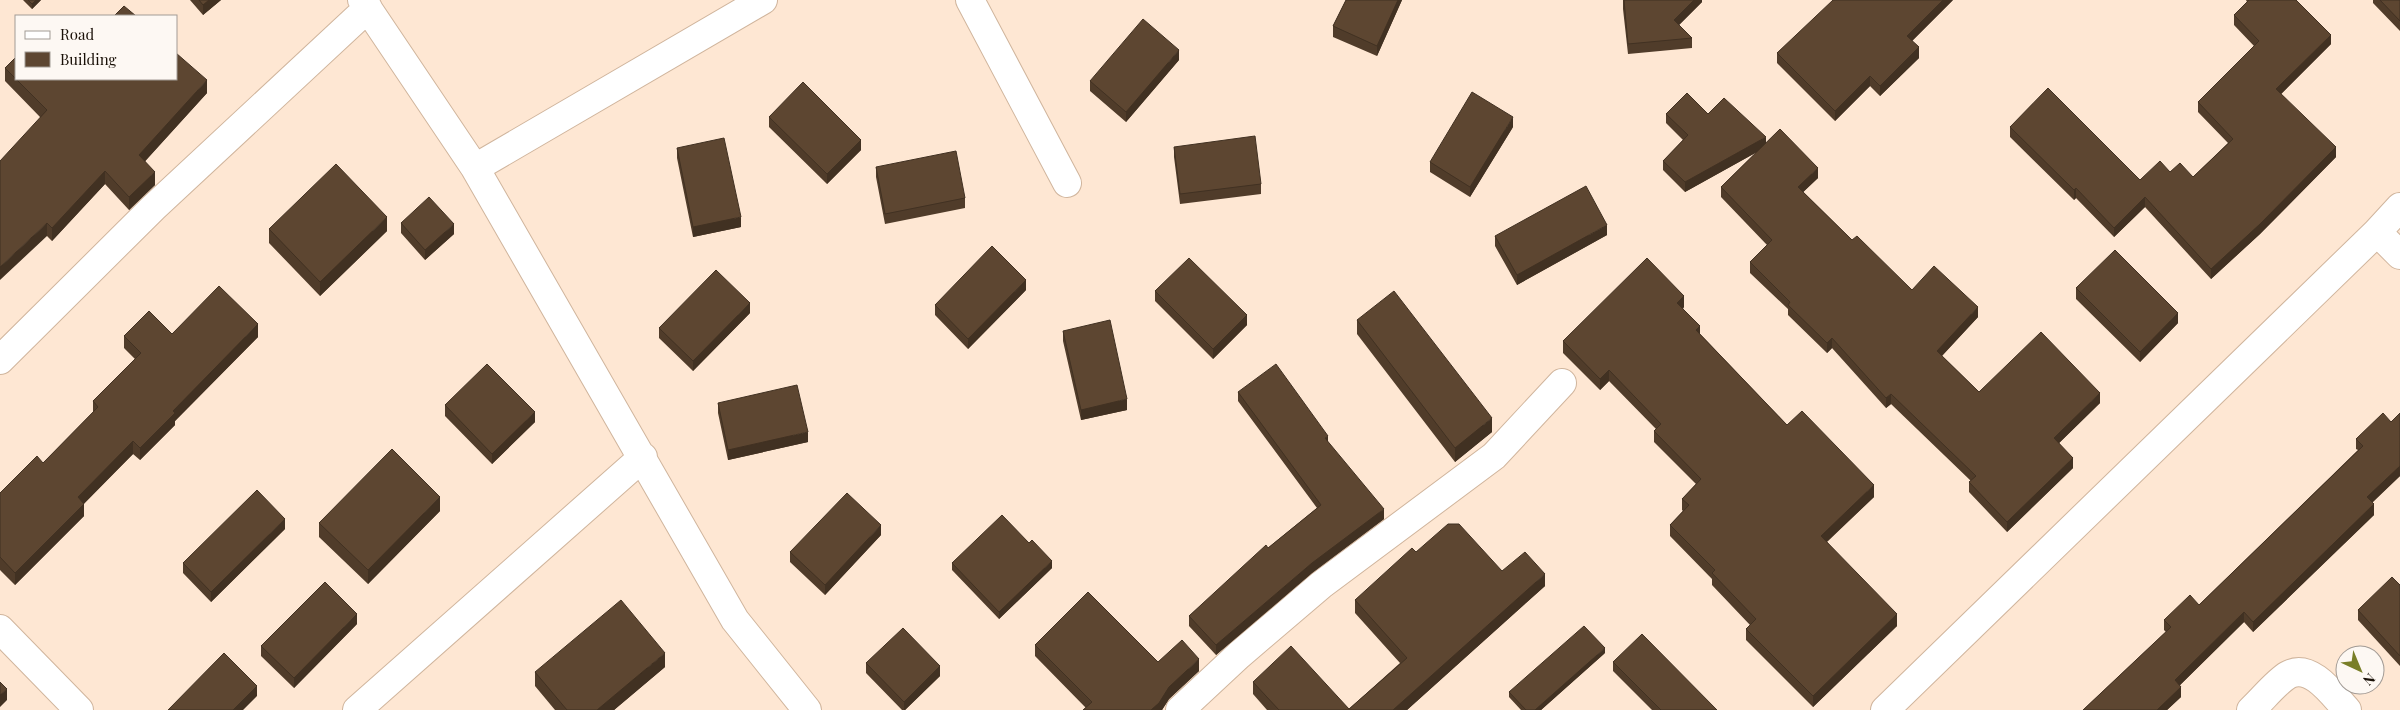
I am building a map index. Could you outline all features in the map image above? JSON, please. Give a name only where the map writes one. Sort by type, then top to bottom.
[{"type":"street","points":[[475,168],[763,0]]},
{"type":"street","points":[[970,0],[1067,183]]},
{"type":"street","points":[[0,360],[153,208],[365,4],[475,168],[643,457],[735,620],[807,710]]},
{"type":"street","points":[[1885,710],[2377,232],[2400,207]]},
{"type":"street","points":[[2377,232],[2400,255]]},
{"type":"street","points":[[1180,710],[1239,654],[1321,585],[1494,456],[1562,383]]},
{"type":"street","points":[[357,710],[643,457]]},
{"type":"street","points":[[0,629],[79,710]]},
{"type":"street","points":[[2251,710],[2288,675],[2301,672],[2312,676],[2348,710]]},
{"type":"building","points":[[28,0],[36,0],[32,4]]},
{"type":"building","points":[[199,0],[209,0],[203,5]]},
{"type":"building","points":[[1346,0],[1398,0],[1377,46],[1333,26]]},
{"type":"building","points":[[1624,0],[1694,0],[1674,20],[1692,38],[1628,44]]},
{"type":"building","points":[[1833,0],[1943,0],[1907,36],[1919,47],[1880,86],[1870,76],[1835,111],[1777,53]]},
{"type":"building","points":[[2249,0],[2296,0],[2331,35],[2276,89],[2336,147],[2260,224],[2211,269],[2145,197],[2114,228],[2076,188],[2074,190],[2010,127],[2048,88],[2140,180],[2160,161],[2170,172],[2180,163],[2193,177],[2233,139],[2198,102],[2259,41],[2234,15]]},
{"type":"building","points":[[2380,0],[2400,0],[2400,21]]},
{"type":"building","points":[[124,6],[135,15],[115,15]]},
{"type":"building","points":[[1143,19],[1179,50],[1126,112],[1090,81]]},
{"type":"building","points":[[178,55],[207,80],[139,155],[155,172],[129,197],[105,171],[52,228],[47,223],[0,267],[0,161],[47,110],[17,80],[178,80]]},
{"type":"building","points":[[15,58],[15,78],[5,68]]},
{"type":"building","points":[[803,82],[861,140],[827,174],[769,117]]},
{"type":"building","points":[[1472,92],[1513,117],[1470,187],[1430,162]]},
{"type":"building","points":[[1687,93],[1708,114],[1724,98],[1766,137],[1685,182],[1663,161],[1688,135],[1666,114]]},
{"type":"building","points":[[1780,129],[1818,168],[1798,187],[1852,240],[1857,236],[1912,290],[1934,266],[1978,307],[1937,351],[1979,392],[2041,332],[2100,393],[2054,438],[2073,458],[2007,522],[1969,482],[1976,476],[1891,394],[1886,398],[1832,338],[1827,343],[1788,305],[1790,302],[1750,262],[1772,240],[1721,187]]},
{"type":"building","points":[[1255,136],[1261,184],[1180,194],[1174,147]]},
{"type":"building","points":[[724,138],[741,217],[693,227],[677,148]]},
{"type":"building","points":[[956,151],[965,198],[885,214],[876,167]]},
{"type":"building","points":[[336,164],[387,217],[320,282],[269,229]]},
{"type":"building","points":[[1586,186],[1607,225],[1517,275],[1495,236]]},
{"type":"building","points":[[429,197],[454,224],[425,250],[401,223]]},
{"type":"building","points":[[992,246],[1026,280],[968,339],[935,305]]},
{"type":"building","points":[[2115,250],[2178,313],[2140,352],[2076,288]]},
{"type":"building","points":[[1189,258],[1247,315],[1213,349],[1155,291]]},
{"type":"building","points":[[1647,258],[1684,296],[1677,303],[1700,326],[1696,330],[1787,425],[1802,411],[1874,485],[1821,536],[1897,614],[1813,696],[1746,629],[1756,619],[1712,573],[1715,570],[1670,525],[1689,505],[1682,499],[1701,479],[1654,431],[1661,424],[1609,370],[1600,379],[1563,341]]},
{"type":"building","points":[[716,270],[750,303],[693,361],[659,328]]},
{"type":"building","points":[[219,286],[258,324],[173,411],[175,413],[140,448],[133,441],[78,497],[84,504],[15,573],[0,557],[0,493],[37,456],[43,463],[98,407],[93,401],[141,353],[124,336],[149,311],[172,334]]},
{"type":"building","points":[[1394,291],[1492,418],[1455,448],[1357,320]]},
{"type":"building","points":[[1110,320],[1127,399],[1081,410],[1063,331]]},
{"type":"building","points":[[487,364],[535,412],[492,454],[445,405]]},
{"type":"building","points":[[1276,364],[1328,436],[1325,438],[1384,509],[1312,563],[1216,645],[1189,616],[1266,545],[1268,548],[1321,505],[1238,392]]},
{"type":"building","points":[[797,385],[808,432],[728,450],[718,403]]},
{"type":"building","points":[[2383,413],[2391,422],[2400,413],[2400,466],[2367,497],[2374,504],[2253,622],[2244,612],[2175,680],[2181,687],[2157,710],[2083,710],[2171,627],[2164,620],[2190,595],[2199,605],[2363,446],[2356,439]]},
{"type":"building","points":[[392,449],[440,497],[368,570],[319,523]]},
{"type":"building","points":[[257,490],[285,519],[211,592],[183,563]]},
{"type":"building","points":[[847,493],[881,525],[825,585],[790,552]]},
{"type":"building","points":[[1002,515],[1029,543],[1032,540],[1052,561],[999,612],[952,563]]},
{"type":"building","points":[[1448,524],[1459,524],[1502,571],[1525,552],[1545,574],[1393,710],[1279,710],[1253,682],[1291,646],[1349,709],[1407,658],[1355,600],[1412,548],[1416,552]]},
{"type":"building","points":[[2392,577],[2400,585],[2400,656],[2358,610]]},
{"type":"building","points":[[325,582],[357,614],[294,678],[261,646]]},
{"type":"building","points":[[1088,592],[1158,662],[1182,640],[1199,659],[1169,687],[1159,703],[1151,710],[1083,710],[1092,702],[1035,645]]},
{"type":"building","points":[[621,600],[665,653],[597,710],[567,710],[535,672]]},
{"type":"building","points":[[1584,626],[1605,648],[1535,710],[1526,710],[1509,692]]},
{"type":"building","points":[[903,628],[940,666],[904,702],[866,663]]},
{"type":"building","points":[[1642,634],[1717,710],[1661,710],[1613,662]]},
{"type":"building","points":[[224,653],[257,686],[233,710],[168,710]]},
{"type":"building","points":[[0,682],[7,689],[0,695]]}]
